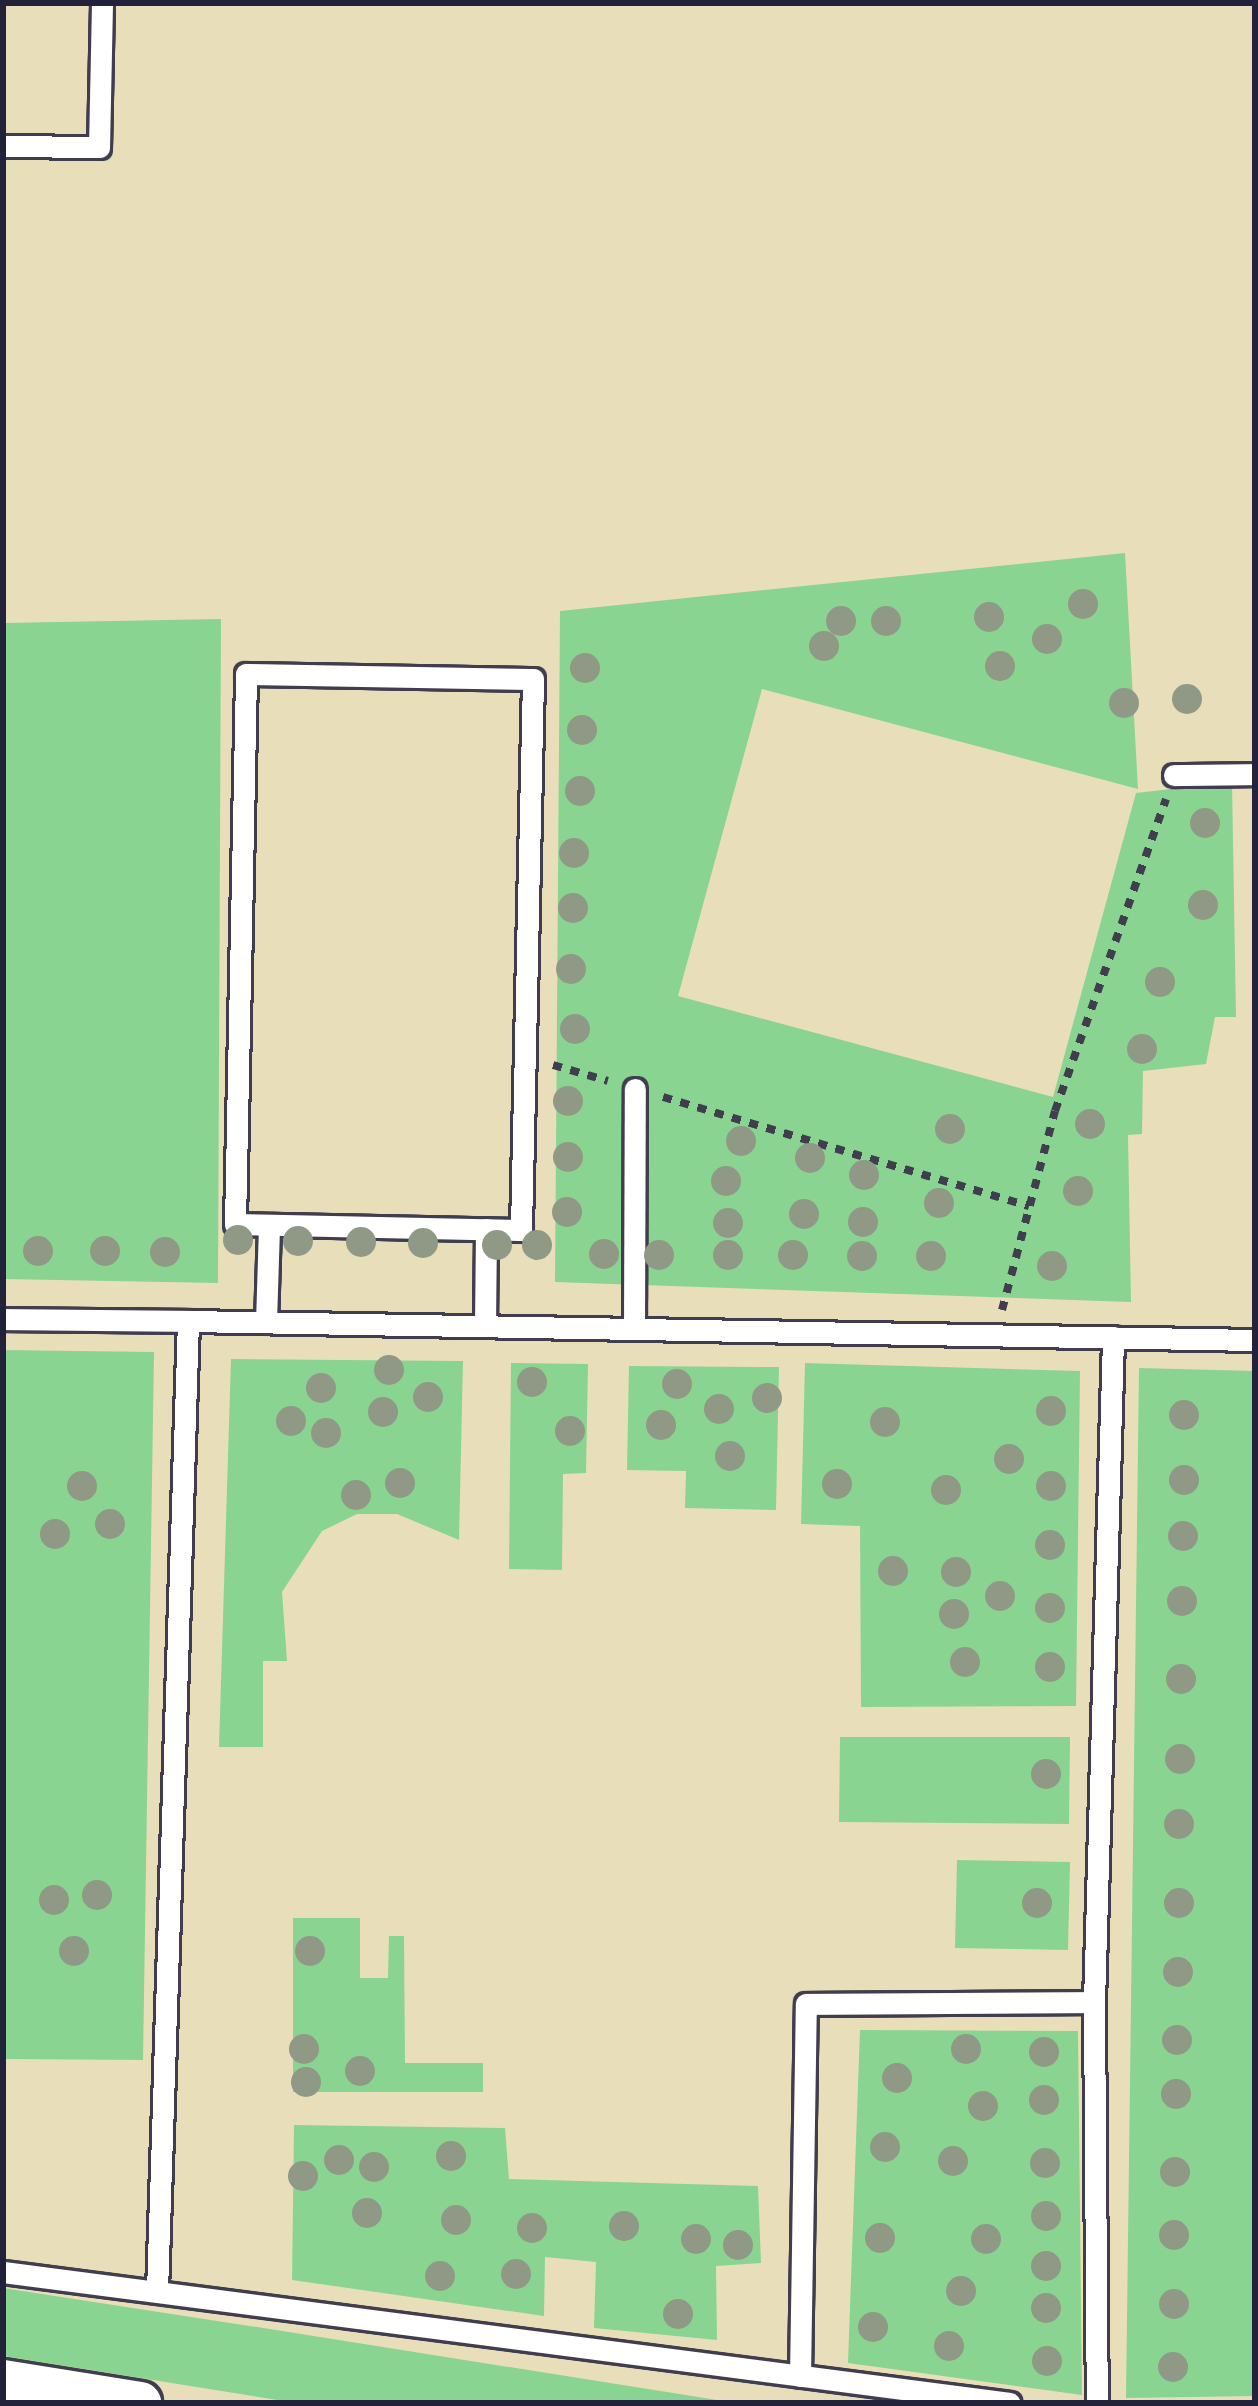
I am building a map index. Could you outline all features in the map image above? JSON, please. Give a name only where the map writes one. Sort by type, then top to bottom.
[{"type":"street","points":[[3,2380],[122,2402]]},
{"type":"lane","points":[[3,146],[98,147],[103,3]]},
{"type":"lane","points":[[246,674],[532,679],[525,1056],[521,1230],[235,1224],[246,674]]},
{"type":"lane","points":[[1174,775],[1255,774]]},
{"type":"lane","points":[[634,1329],[635,1089]]},
{"type":"lane","points":[[266,1322],[269,1225]]},
{"type":"lane","points":[[485,1326],[486,1229]]},
{"type":"lane","points":[[3,1319],[1255,1340]]},
{"type":"lane","points":[[157,2292],[188,1321]]},
{"type":"lane","points":[[1097,2403],[1094,2002],[1113,1337]]},
{"type":"lane","points":[[800,2376],[806,2004],[1094,2002]]},
{"type":"lane","points":[[3,2272],[1010,2403]]},
{"type":"path","points":[[995,1336],[1054,1111],[1174,775]]},
{"type":"path","points":[[525,1056],[1029,1206]]},
{"type":"green space","points":[[1125,553],[1138,789],[762,689],[678,996],[1053,1097],[1136,793],[1232,782],[1236,1017],[1215,1017],[1206,1064],[1143,1071],[1142,1134],[1128,1135],[1131,1302],[555,1282],[560,611]]},
{"type":"green space","points":[[221,619],[218,1283],[3,1279],[3,623]]},
{"type":"green space","points":[[3,1350],[154,1352],[143,2060],[3,2059]]},
{"type":"green space","points":[[231,1359],[463,1361],[459,1540],[397,1514],[357,1514],[322,1531],[282,1592],[287,1661],[263,1661],[263,1747],[219,1747]]},
{"type":"green space","points":[[511,1363],[588,1364],[586,1473],[563,1474],[562,1570],[509,1569]]},
{"type":"green space","points":[[805,1363],[1080,1371],[1076,1706],[861,1707],[860,1526],[801,1524]]},
{"type":"green space","points":[[629,1366],[779,1367],[776,1510],[685,1508],[686,1471],[627,1470]]},
{"type":"green space","points":[[1139,1368],[1255,1371],[1255,2396],[1126,2398]]},
{"type":"green space","points":[[840,1737],[1070,1737],[1069,1824],[839,1822]]},
{"type":"green space","points":[[957,1860],[1070,1862],[1068,1950],[955,1948]]},
{"type":"green space","points":[[293,1918],[360,1918],[360,1978],[388,1978],[389,1936],[404,1936],[405,2063],[483,2063],[483,2092],[293,2092]]},
{"type":"green space","points":[[860,2030],[1078,2031],[1082,2395],[848,2363]]},
{"type":"green space","points":[[294,2125],[505,2128],[509,2179],[758,2186],[761,2263],[716,2266],[717,2340],[594,2328],[596,2262],[545,2257],[544,2316],[292,2280]]},
{"type":"green space","points":[[3,2288],[736,2403],[296,2403],[3,2356]]}]
